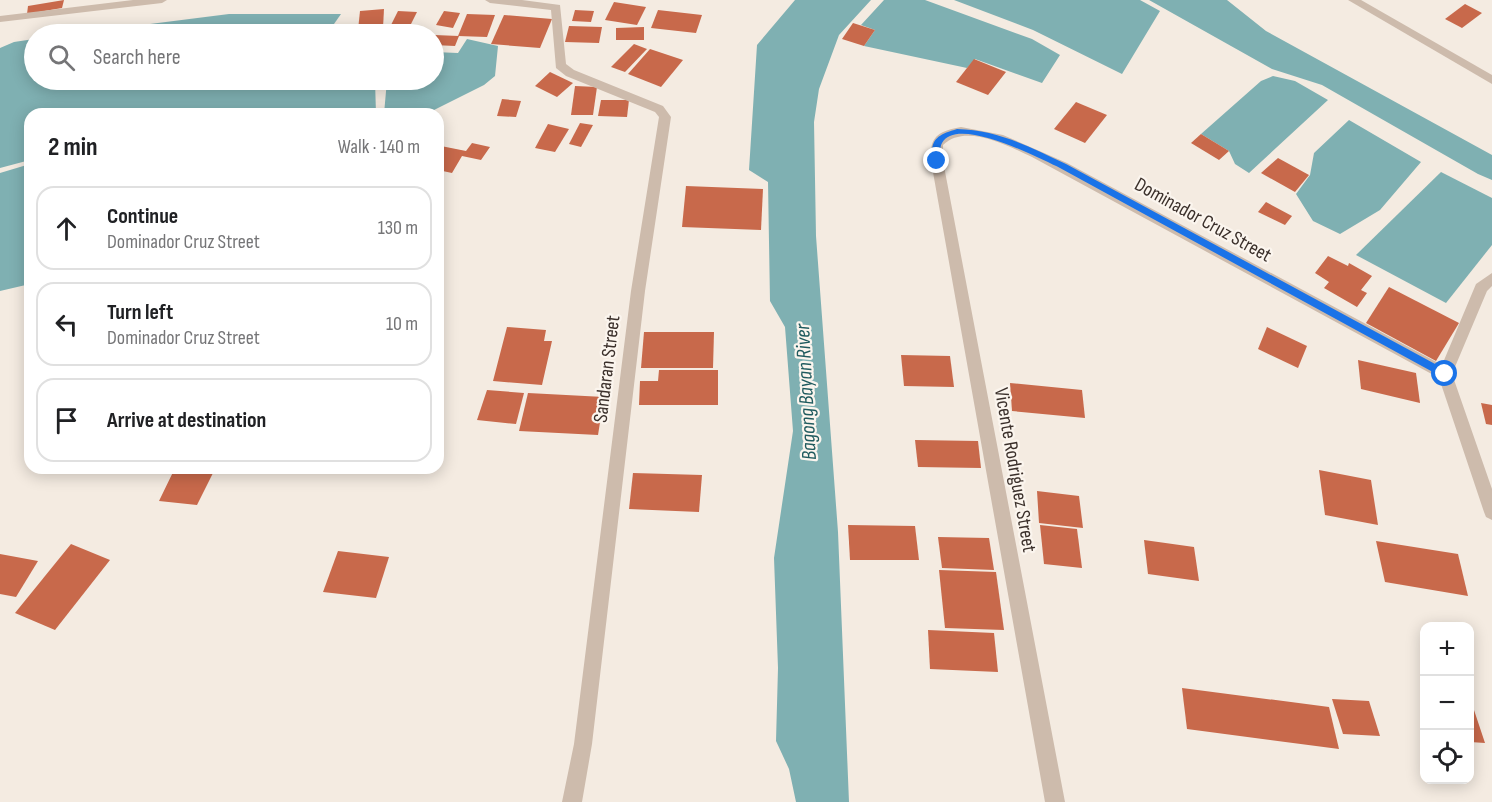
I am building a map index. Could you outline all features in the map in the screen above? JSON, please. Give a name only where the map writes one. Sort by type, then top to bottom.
[{"type":"street","points":[[0,19],[162,0]]},
{"type":"street","points":[[490,0],[559,4]]},
{"type":"street","points":[[1353,0],[1492,80]]},
{"type":"street","name":"Sandaran Street","points":[[559,4],[560,65],[570,73],[659,109],[665,117],[638,291],[583,744],[572,802]]},
{"type":"street","name":"Dominador Cruz Street","points":[[936,145],[942,137],[957,132],[982,133],[1016,144],[1063,166],[1445,374]]},
{"type":"street","name":"Vicente Rodriguez Street","points":[[936,145],[937,161],[1055,802]]},
{"type":"street","points":[[1492,278],[1481,288],[1445,374],[1492,513]]},
{"type":"water","name":"Bagong Bayan River","points":[[795,0],[871,0],[839,35],[819,89],[814,122],[816,236],[838,532],[849,802],[796,802],[789,769],[776,741],[778,668],[774,558],[793,431],[785,327],[770,301],[768,182],[749,170],[757,45]]},
{"type":"water","points":[[884,0],[925,0],[1032,39],[1060,55],[1042,83],[975,59],[967,68],[864,46],[875,30],[861,25]]},
{"type":"water","points":[[954,0],[1140,0],[1160,11],[1122,74],[1033,30]]},
{"type":"water","points":[[1149,0],[1227,0],[1266,31],[1492,155],[1492,180],[1322,85],[1272,69]]},
{"type":"water","points":[[229,14],[341,14],[334,24],[150,24]]},
{"type":"water","points":[[467,39],[498,46],[495,76],[484,85],[438,108],[385,108],[386,90],[444,90],[444,52],[458,53]]},
{"type":"water","points":[[24,40],[24,90],[375,90],[376,108],[24,108],[24,162],[0,168],[0,48]]},
{"type":"water","points":[[1273,76],[1295,81],[1328,100],[1249,173],[1235,164],[1229,151],[1201,134],[1261,81]]},
{"type":"water","points":[[1349,120],[1421,162],[1380,210],[1340,234],[1313,221],[1296,194],[1310,175],[1314,153]]},
{"type":"water","points":[[24,166],[24,285],[0,291],[0,173]]},
{"type":"water","points":[[1441,172],[1492,198],[1492,245],[1446,303],[1356,255]]},
{"type":"building","points":[[64,0],[62,8],[27,14],[28,6]]},
{"type":"building","points":[[614,2],[646,7],[637,25],[605,20]]},
{"type":"building","points":[[1465,4],[1482,13],[1462,28],[1445,19]]},
{"type":"building","points":[[384,9],[383,24],[359,24],[360,11]]},
{"type":"building","points":[[575,10],[594,11],[591,22],[572,21]]},
{"type":"building","points":[[658,10],[702,15],[696,33],[651,28]]},
{"type":"building","points":[[398,11],[417,12],[411,24],[392,24]]},
{"type":"building","points":[[444,11],[460,13],[453,28],[437,24]]},
{"type":"building","points":[[467,14],[495,15],[487,37],[458,36]]},
{"type":"building","points":[[504,15],[552,19],[540,48],[491,44]]},
{"type":"building","points":[[853,23],[875,30],[864,46],[842,39]]},
{"type":"building","points":[[569,26],[602,27],[599,43],[565,42]]},
{"type":"building","points":[[644,27],[644,40],[616,40],[616,28]]},
{"type":"building","points":[[444,35],[459,36],[455,46],[444,45]]},
{"type":"building","points":[[634,44],[647,49],[625,72],[611,67]]},
{"type":"building","points":[[650,49],[683,60],[661,87],[628,74]]},
{"type":"building","points":[[974,59],[1006,72],[988,95],[956,82]]},
{"type":"building","points":[[550,72],[573,83],[557,97],[535,86]]},
{"type":"building","points":[[575,86],[597,87],[593,115],[571,115]]},
{"type":"building","points":[[502,99],[521,101],[516,117],[497,116]]},
{"type":"building","points":[[601,100],[629,100],[627,117],[598,116]]},
{"type":"building","points":[[1076,102],[1107,115],[1085,143],[1054,129]]},
{"type":"building","points":[[580,123],[593,125],[581,147],[569,144]]},
{"type":"building","points":[[548,124],[569,129],[555,152],[535,148]]},
{"type":"building","points":[[1201,134],[1229,151],[1219,160],[1191,143]]},
{"type":"building","points":[[472,143],[490,147],[481,160],[462,156],[452,173],[444,171],[444,147],[466,151]]},
{"type":"building","points":[[1278,158],[1309,175],[1295,192],[1261,173]]},
{"type":"building","points":[[686,186],[763,189],[761,230],[682,227]]},
{"type":"building","points":[[1266,202],[1292,216],[1285,225],[1258,212]]},
{"type":"building","points":[[1328,256],[1348,266],[1349,263],[1372,276],[1361,290],[1367,293],[1357,307],[1324,288],[1329,282],[1315,273]]},
{"type":"building","points":[[1389,287],[1459,323],[1436,361],[1366,323]]},
{"type":"building","points":[[507,327],[546,330],[544,341],[552,341],[542,385],[493,381]]},
{"type":"building","points":[[1267,327],[1307,346],[1298,368],[1258,349]]},
{"type":"building","points":[[644,332],[714,332],[713,368],[641,368]]},
{"type":"building","points":[[901,355],[950,356],[954,387],[904,386]]},
{"type":"building","points":[[1358,360],[1416,373],[1420,403],[1361,389]]},
{"type":"building","points":[[659,370],[718,370],[718,405],[639,405],[640,381],[658,381]]},
{"type":"building","points":[[1010,383],[1082,390],[1085,418],[1012,411]]},
{"type":"building","points":[[487,390],[524,393],[516,424],[477,420]]},
{"type":"building","points":[[528,393],[604,397],[598,435],[519,431]]},
{"type":"building","points":[[1481,403],[1492,405],[1492,425],[1486,424]]},
{"type":"building","points":[[915,440],[978,441],[981,468],[918,467]]},
{"type":"building","points":[[1319,470],[1371,480],[1378,525],[1325,515]]},
{"type":"building","points":[[633,473],[702,475],[699,512],[629,509]]},
{"type":"building","points":[[172,474],[212,474],[197,505],[159,501]]},
{"type":"building","points":[[1037,491],[1079,496],[1083,528],[1039,523]]},
{"type":"building","points":[[848,525],[915,526],[919,560],[850,560]]},
{"type":"building","points":[[1040,525],[1077,529],[1082,568],[1044,564]]},
{"type":"building","points":[[938,537],[989,538],[994,570],[942,568]]},
{"type":"building","points":[[1144,540],[1194,547],[1199,581],[1148,574]]},
{"type":"building","points":[[1376,541],[1458,554],[1468,596],[1385,582]]},
{"type":"building","points":[[71,544],[110,560],[55,630],[15,613]]},
{"type":"building","points":[[338,551],[389,557],[376,598],[323,592]]},
{"type":"building","points":[[0,554],[38,561],[16,597],[0,594]]},
{"type":"building","points":[[939,570],[996,572],[1004,630],[945,628]]},
{"type":"building","points":[[928,630],[994,633],[998,672],[930,669]]},
{"type":"building","points":[[1182,688],[1329,707],[1339,749],[1187,729]]},
{"type":"building","points":[[1332,699],[1369,701],[1380,736],[1343,734]]},
{"type":"building","points":[[1474,710],[1485,743],[1474,742]]},
{"type":"route","points":[[937,161],[936,145],[942,137],[957,132],[982,133],[1016,144],[1063,166],[1445,374]]}]
